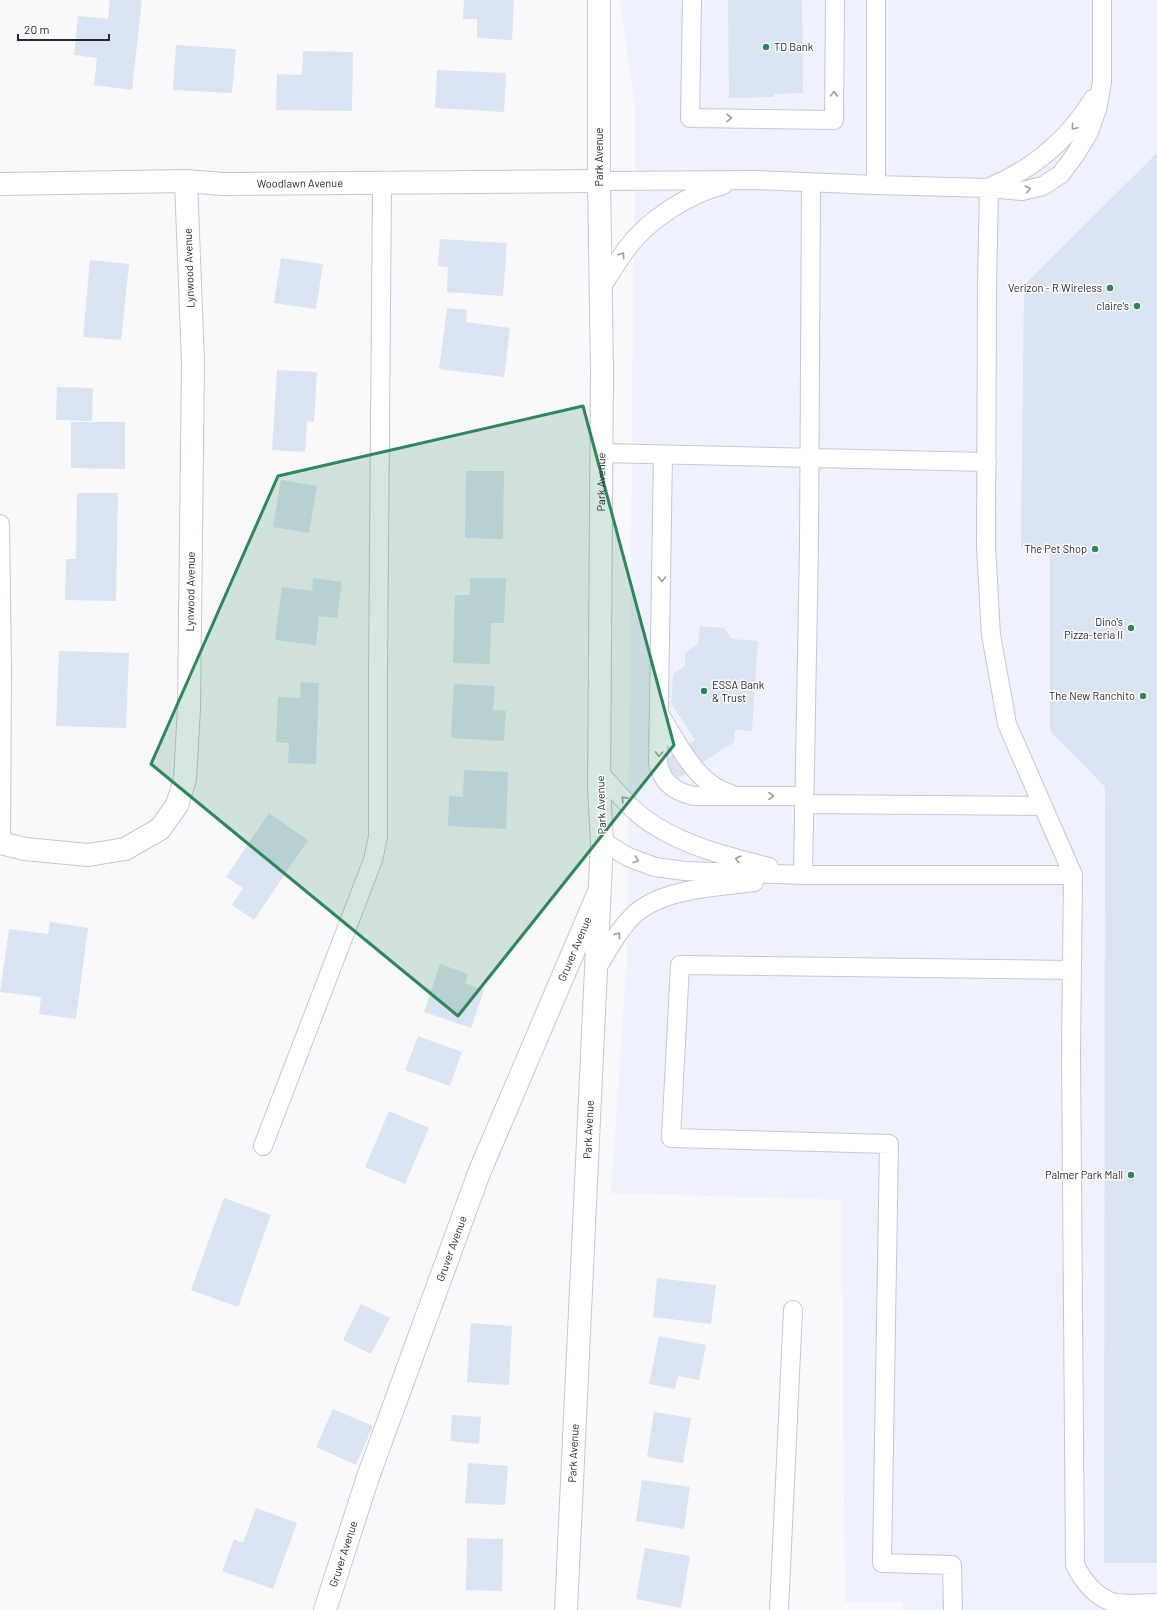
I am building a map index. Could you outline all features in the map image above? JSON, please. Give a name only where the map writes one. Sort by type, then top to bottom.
[{"type":"street","name":"Park Avenue","points":[[566,1610],[597,968],[598,894],[602,841],[600,772],[602,453],[599,0]]},
{"type":"street","name":"Woodlawn Avenue","points":[[0,184],[186,181],[222,184],[599,181]]},
{"type":"street","name":"Lynwood Avenue","points":[[0,843],[25,850],[88,855],[125,849],[160,828],[177,805],[185,779],[189,708],[193,370],[186,181]]},
{"type":"street","name":"Gruver Avenue","points":[[325,1610],[368,1477],[479,1173],[598,894]]},
{"type":"lane","points":[[692,0],[690,118],[834,120],[835,0]]},
{"type":"lane","points":[[876,0],[876,185]]},
{"type":"lane","points":[[599,181],[755,180],[989,188],[1022,191],[1043,186],[1061,174],[1075,155],[1089,132],[1097,109],[1102,82],[1102,0]]},
{"type":"lane","points":[[989,188],[1008,180],[1027,169],[1057,144],[1083,115],[1102,82]]},
{"type":"lane","points":[[601,288],[629,246],[645,228],[687,199],[710,188],[755,180]]},
{"type":"lane","points":[[803,875],[809,544],[811,182]]},
{"type":"lane","points":[[263,1146],[373,860],[378,837],[382,183]]},
{"type":"lane","points":[[989,188],[986,547],[991,635],[1007,724],[1073,875],[1072,970],[1075,1565],[1082,1579],[1104,1598],[1115,1603],[1157,1603]]},
{"type":"lane","points":[[602,453],[987,462]]},
{"type":"lane","points":[[663,455],[663,540],[658,763],[660,771],[669,786],[685,794],[694,796],[739,796],[804,800],[1043,806]]},
{"type":"lane","points":[[0,524],[2,669],[0,843]]},
{"type":"lane","points":[[660,715],[691,764],[700,775],[716,788],[739,796]]},
{"type":"lane","points":[[600,772],[633,809],[662,830],[686,842],[716,853],[803,875]]},
{"type":"lane","points":[[602,841],[628,857],[655,867],[684,871],[803,875],[1073,875]]},
{"type":"lane","points":[[597,968],[616,937],[636,913],[659,899],[681,892],[803,875]]},
{"type":"lane","points":[[953,1610],[952,1565],[882,1563],[889,1144],[671,1138],[680,965],[1072,970]]},
{"type":"lane","points":[[779,1610],[793,1310]]},
{"type":"highlighted area","points":[[583,406],[674,745],[458,1016],[151,764],[278,476]]},
{"type":"shaded area","points":[[620,0],[1157,0],[1157,1610],[903,1610],[903,1602],[845,1602],[841,1200],[611,1193],[627,957],[635,108]]},
{"type":"building","points":[[110,0],[142,0],[132,90],[94,85],[97,58],[74,55],[78,16],[108,19]]},
{"type":"building","points":[[464,0],[514,0],[512,40],[477,38],[477,19],[463,19]]},
{"type":"building","name":"TD Bank","points":[[728,0],[802,0],[803,93],[774,94],[774,97],[729,98]]},
{"type":"building","points":[[176,45],[236,49],[232,93],[173,90]]},
{"type":"building","points":[[303,51],[353,52],[352,111],[276,110],[277,74],[302,75]]},
{"type":"building","points":[[437,70],[506,73],[504,112],[435,108]]},
{"type":"building","name":"Palmer Park Mall","points":[[1157,153],[1157,1563],[1104,1563],[1105,787],[1050,731],[1050,550],[1021,548],[1024,285]]},
{"type":"building","points":[[440,239],[507,243],[503,296],[447,292],[448,267],[438,266]]},
{"type":"building","points":[[281,258],[323,264],[316,309],[274,303]]},
{"type":"building","points":[[90,260],[129,264],[121,340],[83,337]]},
{"type":"building","points":[[447,308],[467,310],[466,322],[510,328],[504,377],[439,369]]},
{"type":"building","points":[[277,370],[317,372],[314,422],[307,421],[305,452],[272,450]]},
{"type":"building","points":[[57,387],[93,388],[92,421],[56,420]]},
{"type":"building","points":[[71,422],[125,422],[125,469],[71,468]]},
{"type":"building","points":[[466,471],[504,471],[503,539],[465,538]]},
{"type":"building","points":[[281,480],[317,486],[309,533],[273,527]]},
{"type":"building","points":[[77,493],[118,493],[116,601],[65,600],[66,559],[76,559]]},
{"type":"building","points":[[313,578],[342,582],[337,618],[319,616],[316,645],[275,640],[282,587],[312,591]]},
{"type":"building","points":[[470,578],[506,578],[504,623],[491,623],[490,664],[453,663],[455,595],[470,595]]},
{"type":"building","points":[[700,626],[724,628],[732,639],[758,641],[752,731],[735,730],[734,742],[676,780],[664,761],[695,740],[671,703],[673,674],[685,666],[685,653],[698,644]]},
{"type":"building","points":[[59,651],[129,653],[126,728],[56,726]]},
{"type":"building","points":[[301,682],[319,683],[316,764],[288,763],[289,743],[276,742],[278,697],[300,698]]},
{"type":"building","points":[[454,684],[495,686],[493,710],[506,711],[504,741],[451,738]]},
{"type":"building","points":[[464,770],[508,772],[506,829],[448,826],[449,796],[463,797]]},
{"type":"building","points":[[269,813],[308,840],[254,920],[232,905],[243,888],[226,877]]},
{"type":"building","points":[[50,922],[88,928],[76,1019],[39,1014],[41,997],[0,992],[9,929],[48,934]]},
{"type":"building","points":[[440,964],[468,974],[465,983],[484,990],[471,1028],[424,1012]]},
{"type":"building","points":[[418,1036],[462,1052],[450,1086],[405,1070]]},
{"type":"building","points":[[389,1111],[429,1128],[405,1184],[365,1167]]},
{"type":"building","points":[[224,1198],[271,1215],[238,1307],[191,1290]]},
{"type":"building","points":[[657,1278],[716,1285],[711,1324],[653,1317]]},
{"type":"building","points":[[361,1304],[390,1318],[371,1354],[343,1340]]},
{"type":"building","points":[[471,1323],[512,1326],[509,1385],[467,1382]]},
{"type":"building","points":[[659,1336],[706,1345],[699,1380],[678,1376],[675,1389],[649,1384]]},
{"type":"building","points":[[333,1409],[373,1426],[356,1465],[316,1447]]},
{"type":"building","points":[[654,1412],[691,1418],[683,1463],[647,1457]]},
{"type":"building","points":[[452,1415],[481,1417],[479,1444],[450,1441]]},
{"type":"building","points":[[468,1463],[508,1466],[505,1505],[465,1503]]},
{"type":"building","points":[[642,1480],[690,1487],[684,1529],[636,1521]]},
{"type":"building","points":[[256,1508],[297,1523],[273,1589],[222,1571],[234,1539],[243,1543]]},
{"type":"building","points":[[467,1538],[503,1539],[502,1591],[466,1590]]},
{"type":"building","points":[[645,1548],[690,1556],[681,1608],[636,1599]]},
{"type":"place","name":"TD Bank","points":[[766,47]]},
{"type":"place","name":"Verizon - R Wireless","points":[[1110,288]]},
{"type":"place","name":"claire's","points":[[1137,306]]},
{"type":"place","name":"The Pet Shop","points":[[1095,549]]},
{"type":"place","name":"Dino's Pizza-teria II","points":[[1131,628]]},
{"type":"place","name":"ESSA Bank & Trust","points":[[704,691]]},
{"type":"place","name":"The New Ranchito","points":[[1143,696]]},
{"type":"place","name":"Palmer Park Mall","points":[[1131,1175]]}]
